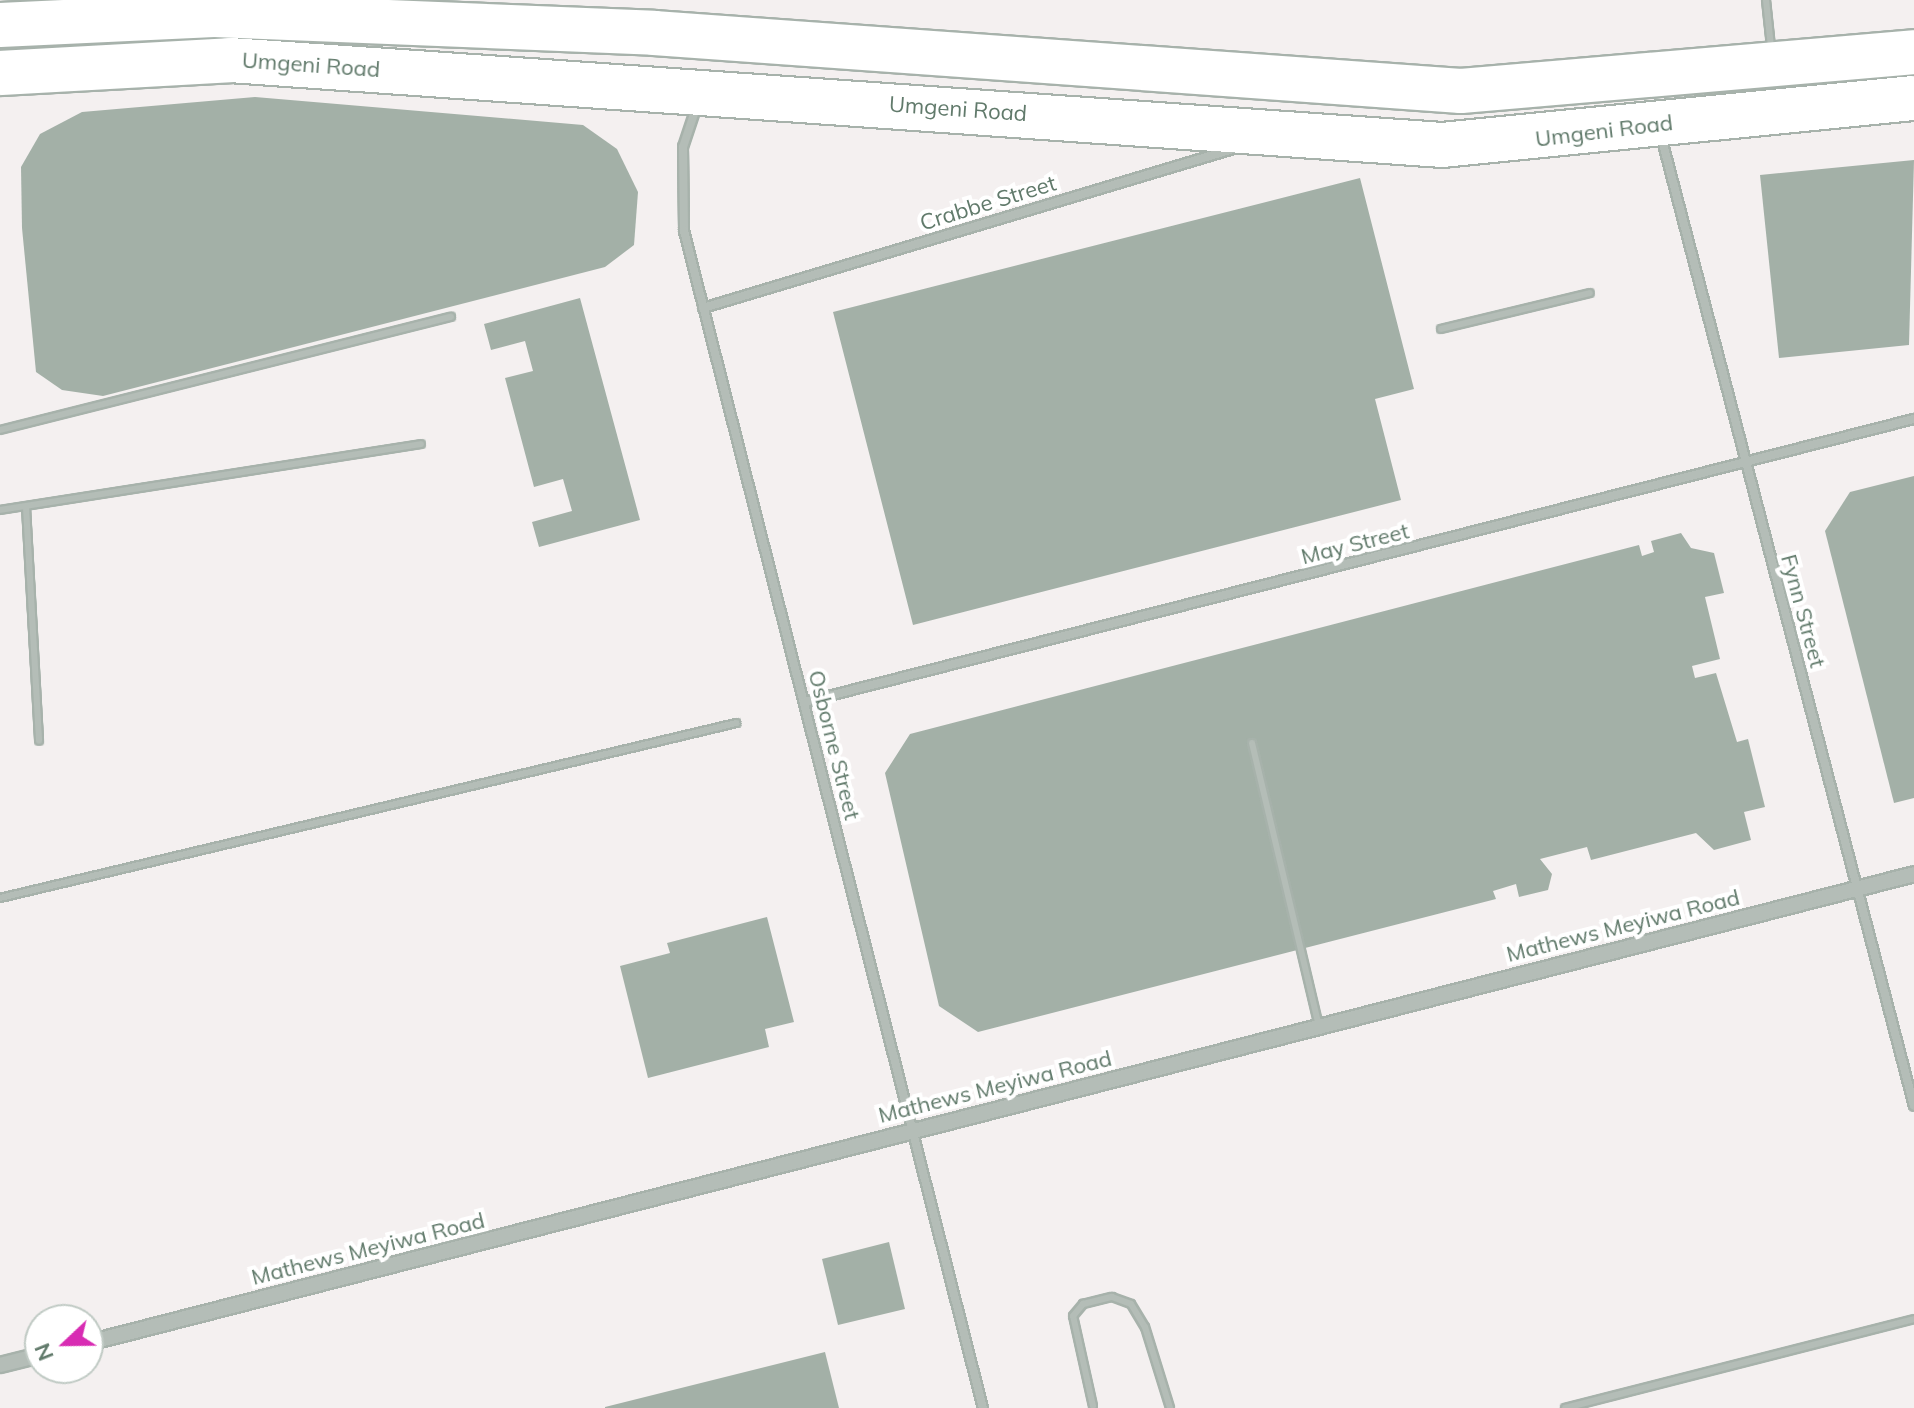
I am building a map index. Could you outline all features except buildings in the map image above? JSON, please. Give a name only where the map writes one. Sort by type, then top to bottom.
[{"type":"main road","name":"Umgeni Road","points":[[0,25],[214,15],[654,33],[1461,91],[1914,52]]},
{"type":"main road","name":"Umgeni Road","points":[[0,73],[230,60],[1442,145],[1914,98]]},
{"type":"street","name":"Osborne Street","points":[[704,91],[690,116],[680,188],[703,308],[915,1130],[983,1408]]},
{"type":"street","name":"Fynn Street","points":[[1658,124],[1914,1106]]},
{"type":"street","name":"Crabbe Street","points":[[703,308],[1283,134]]},
{"type":"street","name":"May Street","points":[[805,702],[1914,419]]},
{"type":"street","name":"Mathews Meyiwa Road","points":[[104,1339],[1914,874]]},
{"type":"street","points":[[0,1365],[24,1359]]},
{"type":"lane","points":[[1766,0],[1773,66]]},
{"type":"lane","points":[[1441,329],[1590,293]]},
{"type":"lane","points":[[0,430],[451,317]]},
{"type":"lane","points":[[0,510],[421,444]]},
{"type":"lane","points":[[26,507],[39,741]]},
{"type":"lane","points":[[0,898],[736,723]]},
{"type":"lane","points":[[1252,743],[1319,1026]]},
{"type":"lane","points":[[1093,1406],[1073,1316],[1083,1304],[1112,1297],[1131,1304],[1145,1327],[1170,1408]]},
{"type":"lane","points":[[1565,1408],[1914,1319]]}]
